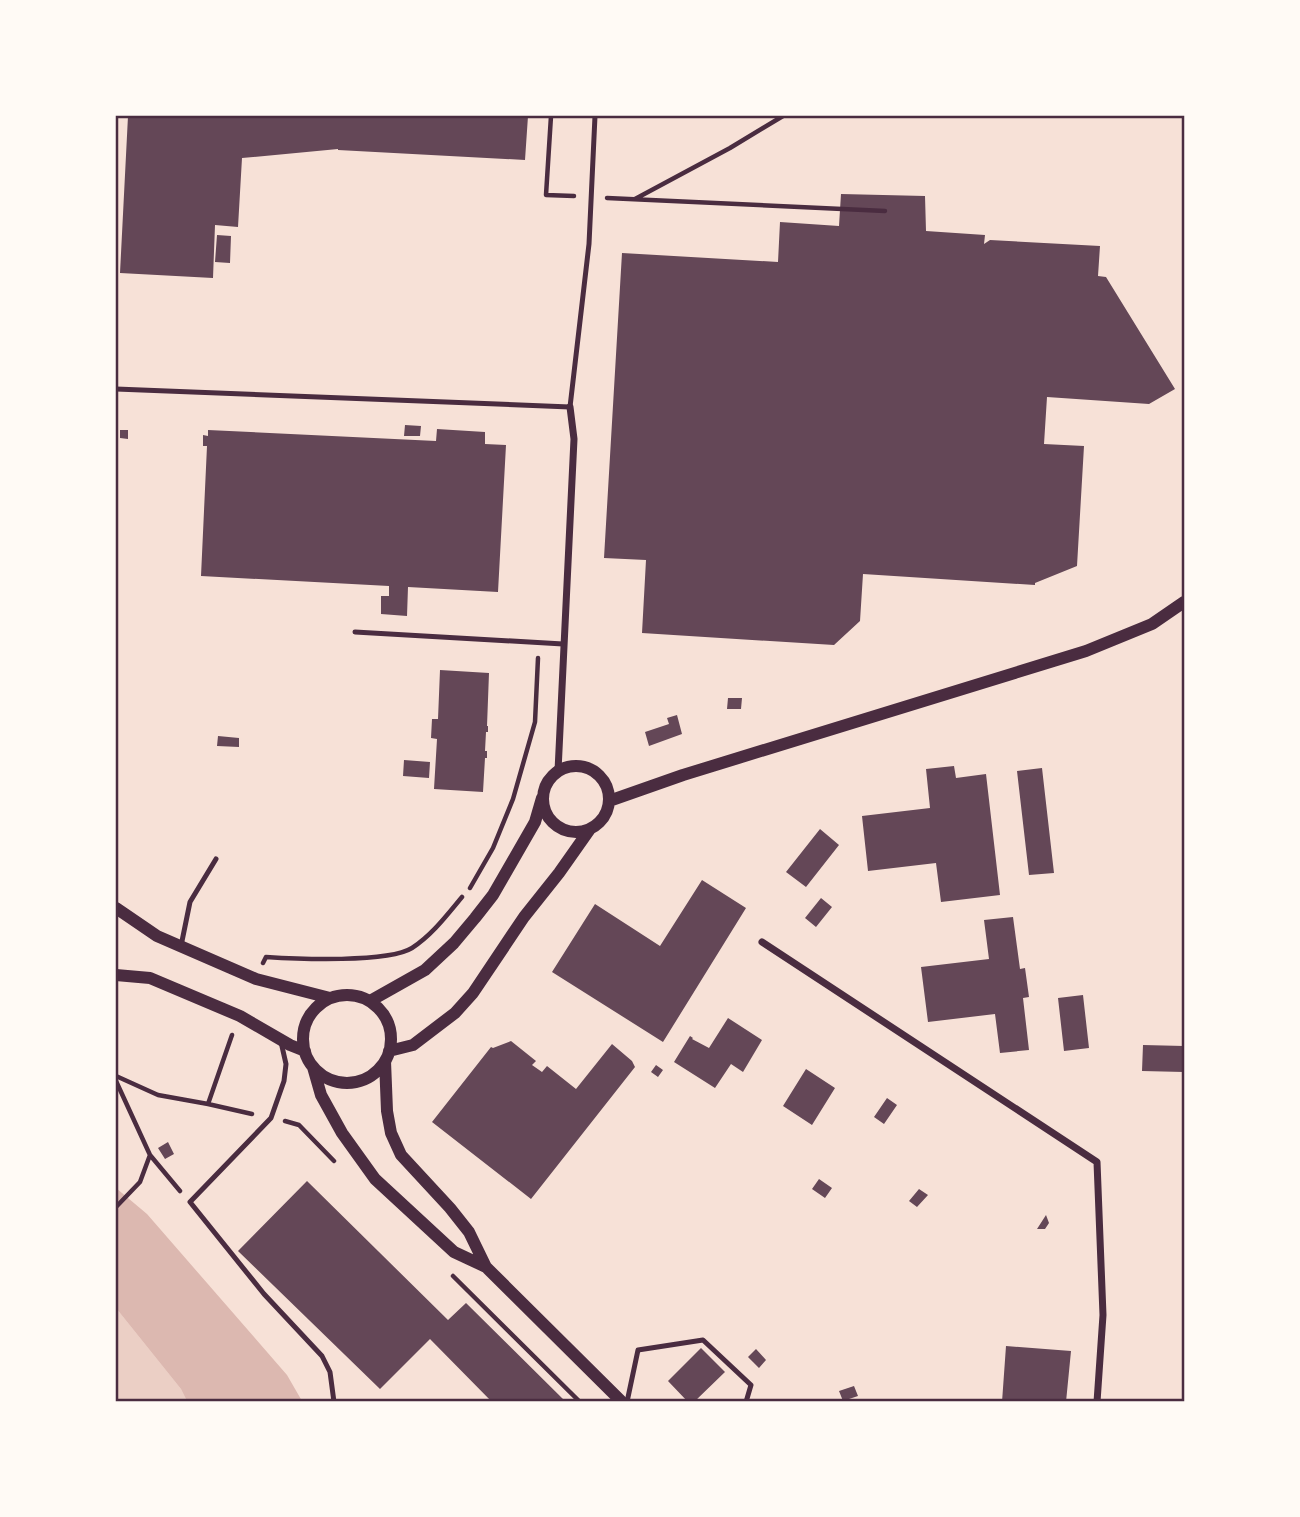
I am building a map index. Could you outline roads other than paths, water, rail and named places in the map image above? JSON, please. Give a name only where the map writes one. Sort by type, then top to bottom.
[{"type":"street","points":[[558,771],[574,439],[570,407]]},
{"type":"street","points":[[609,801],[683,775],[1086,651],[1152,624],[1185,602]]},
{"type":"street","points":[[370,1001],[425,970],[468,927],[493,895],[535,822],[544,787],[558,771],[569,766],[593,770],[602,778],[608,789],[609,801],[600,822],[579,832],[557,827],[549,819],[542,798]]},
{"type":"street","points":[[313,1066],[328,1078],[346,1083],[355,1082],[373,1074],[387,1056],[413,1045],[455,1013],[473,993],[524,917],[590,829]]},
{"type":"street","points":[[116,908],[157,936],[256,979],[330,998]]},
{"type":"street","points":[[762,942],[1097,1163],[1103,1315],[1097,1402]]},
{"type":"street","points":[[116,975],[150,978],[240,1016],[305,1051]]},
{"type":"street","points":[[486,1267],[469,1232],[401,1155],[391,1133],[387,1111],[387,1056],[391,1032],[384,1014],[370,1001],[355,995],[330,998],[313,1011],[307,1020],[303,1040],[305,1051],[313,1066],[321,1096],[342,1133],[375,1179],[454,1252],[486,1267],[624,1402]]},
{"type":"lane","points":[[116,389],[570,407],[589,244],[595,116]]},
{"type":"lane","points":[[355,632],[563,644]]},
{"type":"lane","points":[[181,946],[190,902],[216,859]]},
{"type":"lane","points":[[281,1039],[286,1064],[285,1081],[271,1118],[190,1202],[264,1294],[322,1356],[330,1372],[334,1402]]},
{"type":"lane","points":[[624,1402],[638,1350],[703,1340],[751,1385],[746,1402]]}]
